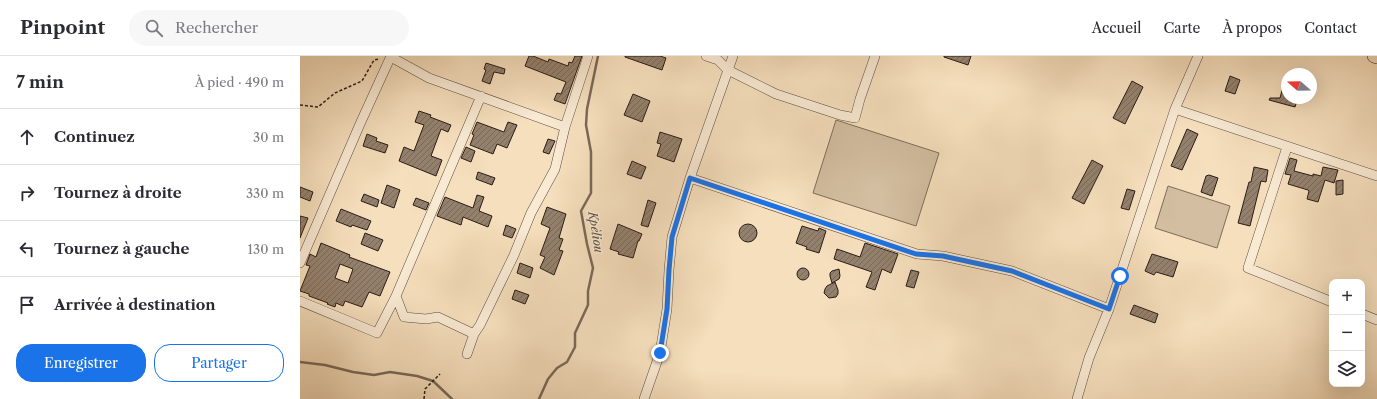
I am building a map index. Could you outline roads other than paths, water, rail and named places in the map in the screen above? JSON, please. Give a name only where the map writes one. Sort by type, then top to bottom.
[{"type":"street","points":[[467,354],[474,334],[480,325],[514,255],[531,213],[555,169],[565,127],[588,56]]},
{"type":"street","points":[[706,56],[718,60],[728,70],[776,94],[840,115],[855,118],[874,56]]},
{"type":"street","points":[[644,399],[660,353],[667,309],[672,237],[690,178],[733,56]]},
{"type":"street","points":[[1077,399],[1089,358],[1109,309],[1175,109],[1198,56]]},
{"type":"street","points":[[300,263],[360,124],[391,57],[429,78],[565,127]]},
{"type":"street","points":[[300,301],[377,332],[396,296],[481,96]]},
{"type":"street","points":[[1175,109],[1377,176]]},
{"type":"street","points":[[1287,147],[1248,268],[1329,301]]},
{"type":"street","points":[[690,178],[916,254],[943,256],[1012,271],[1109,309]]},
{"type":"street","points":[[396,296],[404,317],[426,319],[438,317],[474,334]]},
{"type":"street","points":[[1364,315],[1377,320]]},
{"type":"waterway","name":"Kpèliou","points":[[539,399],[548,379],[557,368],[567,362],[575,347],[575,333],[588,305],[588,291],[593,268],[581,211],[591,193],[591,152],[586,125],[587,109],[598,56]]},
{"type":"waterway","name":"Kpèliou","points":[[300,362],[325,365],[353,372],[374,375],[390,372],[417,376],[433,381],[452,399]]}]
